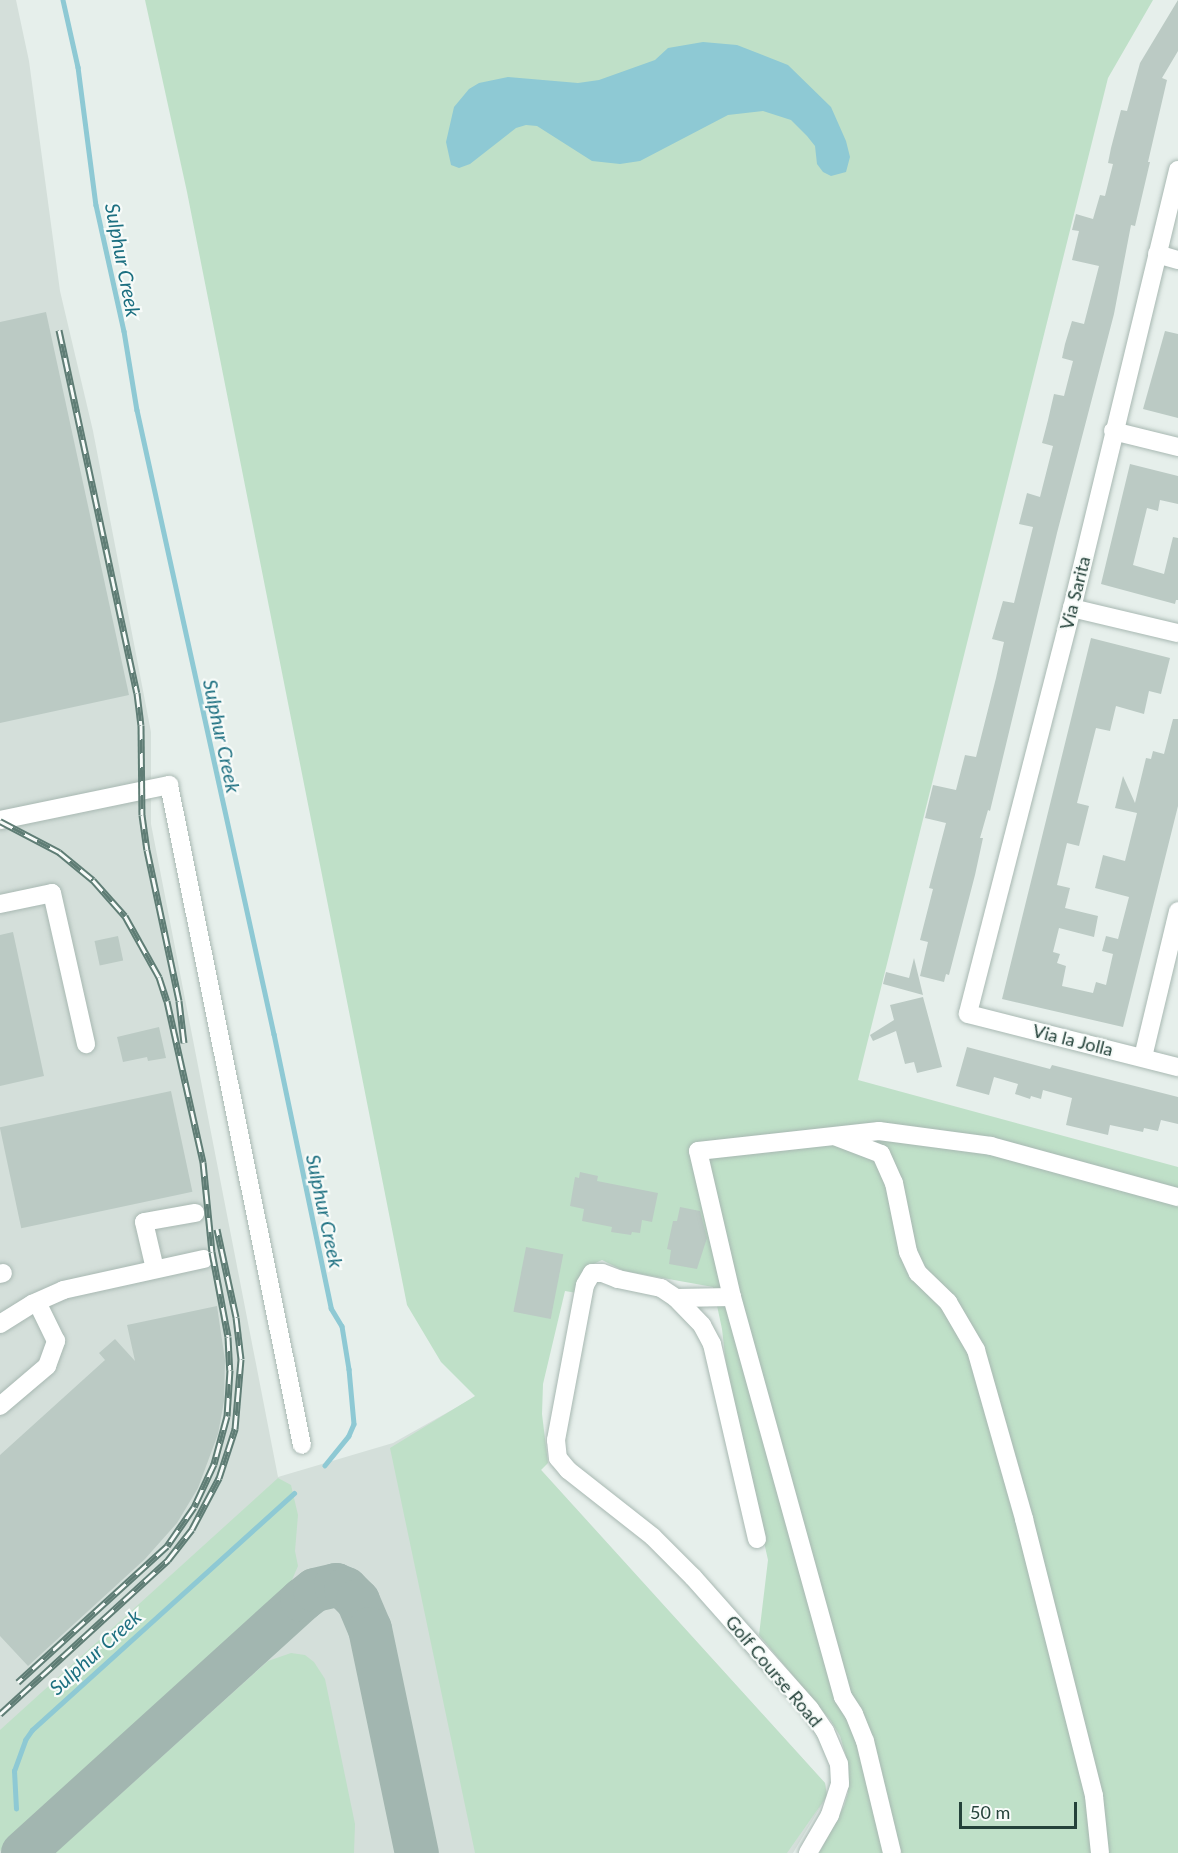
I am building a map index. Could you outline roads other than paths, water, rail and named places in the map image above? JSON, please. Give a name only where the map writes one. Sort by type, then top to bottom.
[{"type":"street","name":"Via Sarita","points":[[968,1014],[1072,608],[1178,170]]},
{"type":"street","points":[[1157,254],[1178,260]]},
{"type":"street","points":[[1113,431],[1178,447]]},
{"type":"street","points":[[1072,608],[1178,633]]},
{"type":"street","points":[[0,820],[170,784],[302,1445]]},
{"type":"street","points":[[0,904],[52,893],[86,1044]]},
{"type":"street","points":[[1143,1057],[1178,911]]},
{"type":"street","name":"Via la Jolla","points":[[968,1014],[1178,1067]]},
{"type":"street","points":[[892,1853],[865,1742],[854,1714],[843,1696],[732,1297],[698,1151],[879,1131],[991,1146],[1178,1197]]},
{"type":"street","points":[[837,1137],[881,1154],[894,1183],[908,1252],[918,1273],[948,1302],[976,1350],[1024,1519],[1094,1796],[1100,1853]]},
{"type":"street","points":[[156,1269],[144,1222],[195,1213]]},
{"type":"street","points":[[0,1324],[63,1290],[204,1259]]},
{"type":"street","name":"Golf Course Road","points":[[676,1298],[661,1288],[624,1281],[602,1273],[592,1274],[585,1285],[556,1451],[568,1470],[629,1517],[693,1577],[810,1709],[825,1731],[839,1764],[840,1784],[830,1815],[808,1853]]},
{"type":"street","points":[[676,1298],[732,1297]]},
{"type":"street","points":[[676,1298],[702,1325],[712,1344],[758,1539]]},
{"type":"street","points":[[0,1406],[47,1366],[56,1341],[37,1302]]},
{"type":"water","points":[[703,42],[737,45],[788,65],[831,107],[846,141],[850,157],[846,172],[831,176],[823,172],[817,164],[815,146],[807,136],[791,120],[763,111],[728,115],[640,161],[620,164],[592,161],[537,126],[526,125],[516,128],[470,164],[459,168],[451,165],[446,142],[454,107],[469,89],[479,83],[508,77],[578,83],[599,80],[655,60],[668,48]]},
{"type":"waterway","name":"Sulphur Creek","points":[[63,0],[78,67],[96,205],[124,331],[137,410],[274,1034],[331,1308],[342,1326],[354,1424],[349,1436],[325,1466]]},
{"type":"waterway","name":"Sulphur Creek","points":[[16,1809],[14,1771],[25,1740],[32,1730],[294,1493]]},
{"type":"railway","points":[[59,330],[137,693],[141,725],[142,815],[147,850],[179,1001],[184,1043]]},
{"type":"railway","points":[[0,821],[59,852],[93,880],[125,916],[159,977],[167,1001],[203,1162],[212,1252],[228,1337],[230,1370],[227,1416],[214,1464],[194,1507],[167,1546],[18,1682]]},
{"type":"railway","points":[[0,1714],[168,1560],[192,1529],[219,1478],[235,1429],[241,1359],[236,1317],[217,1229]]}]
